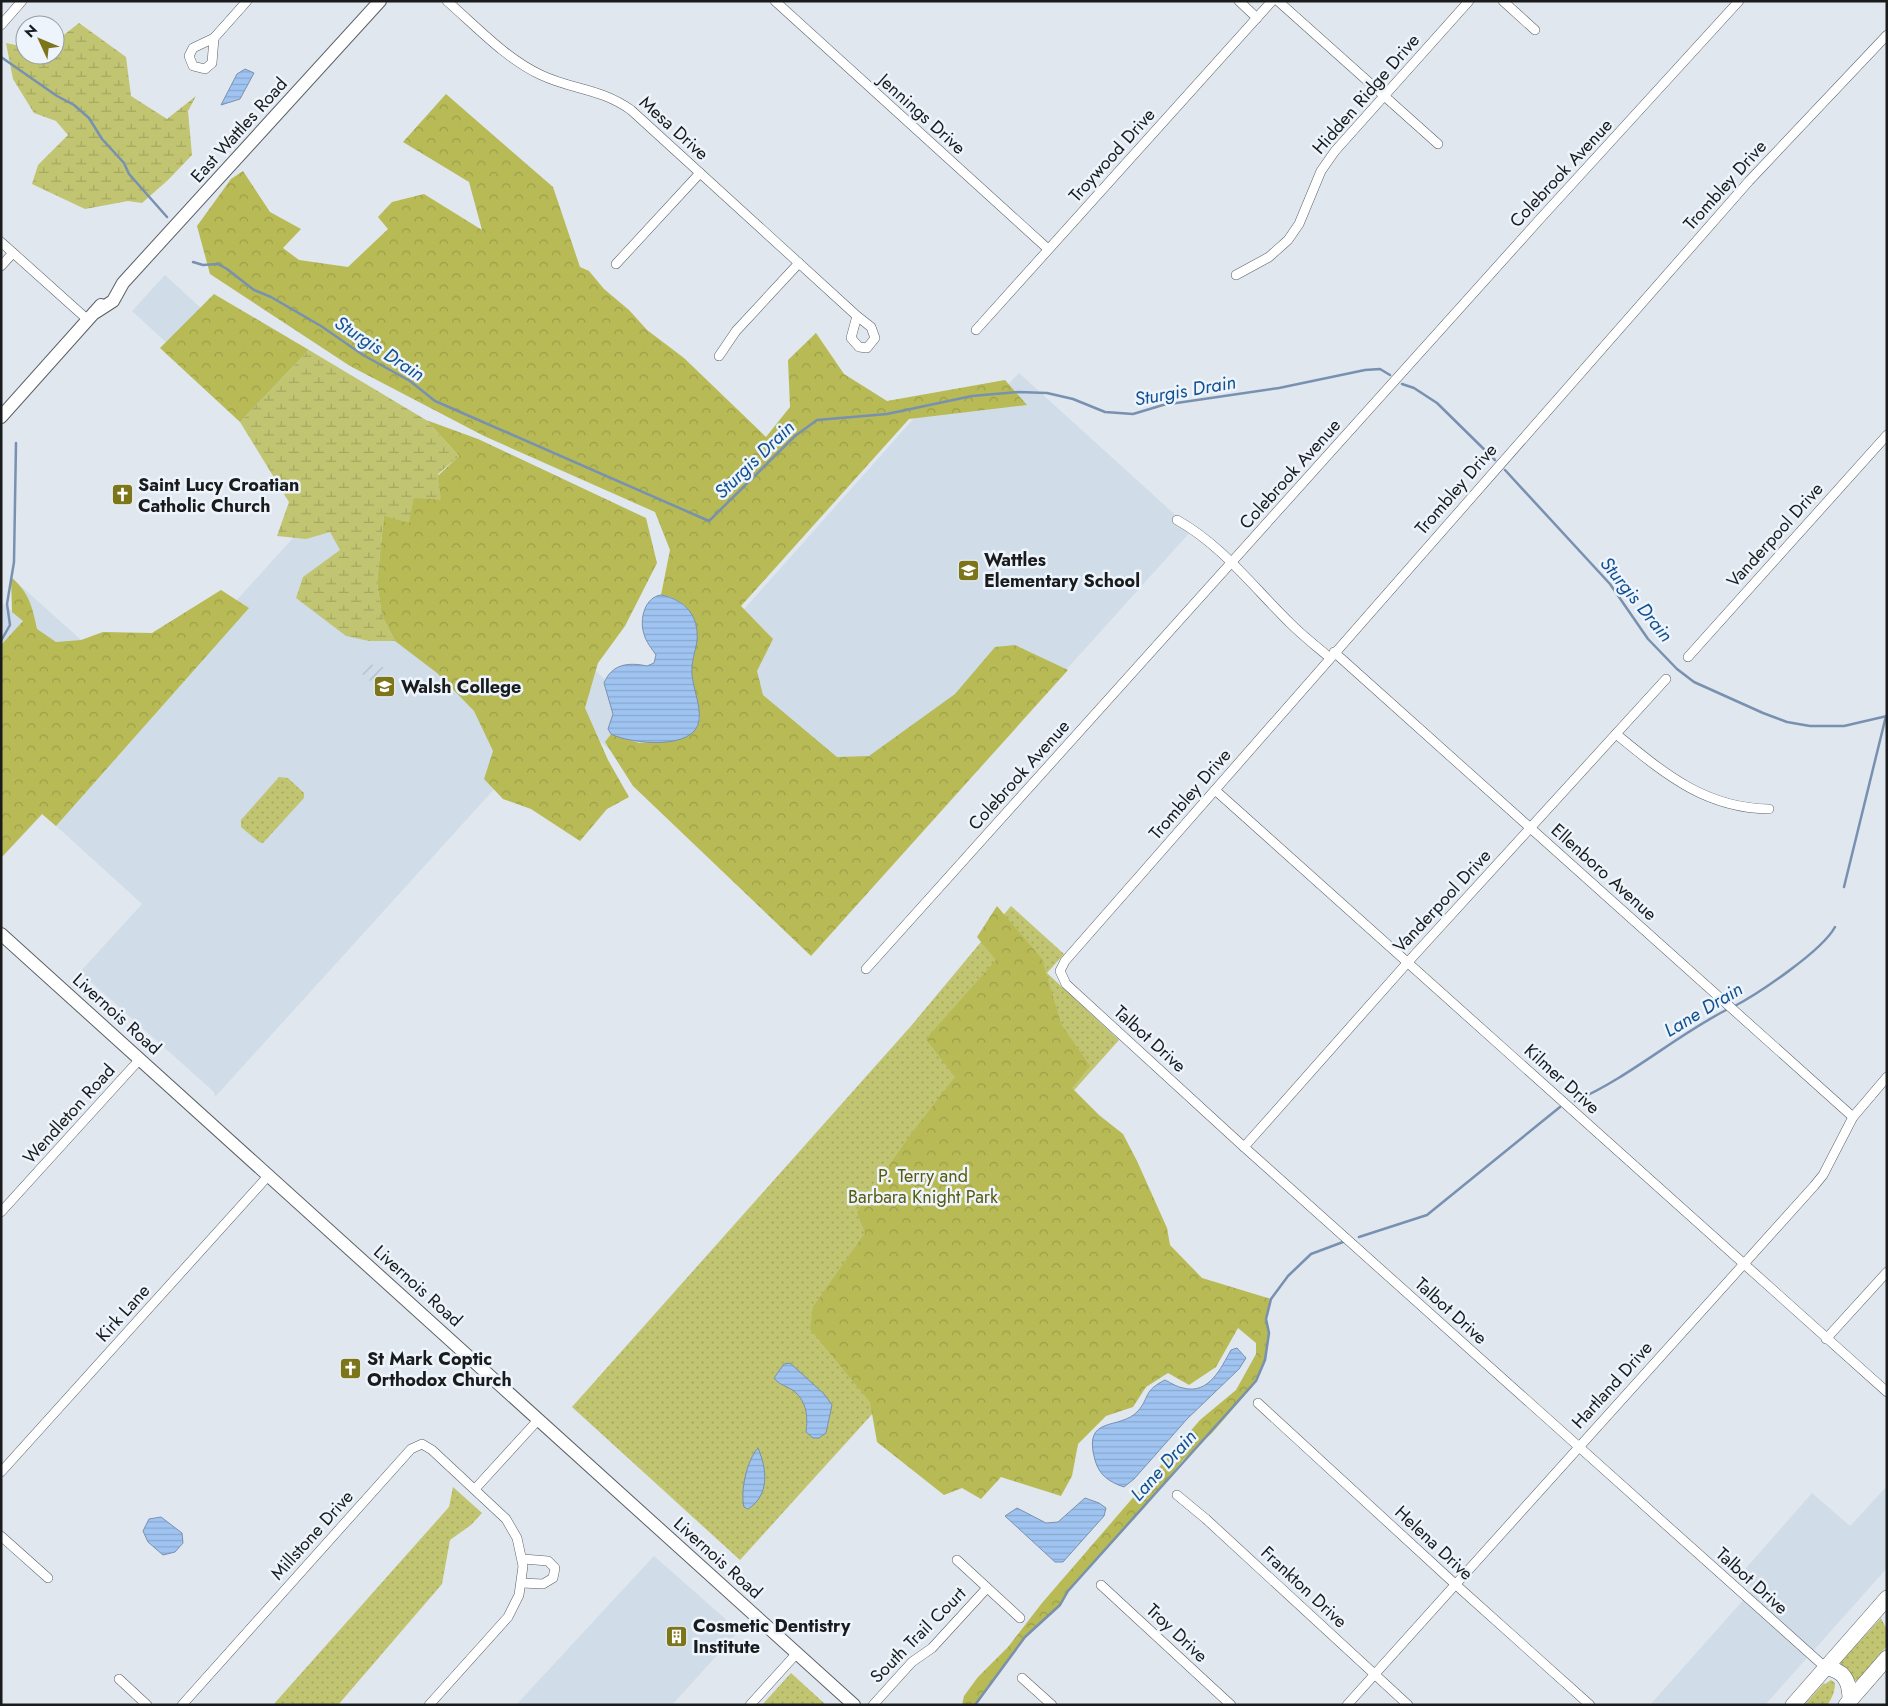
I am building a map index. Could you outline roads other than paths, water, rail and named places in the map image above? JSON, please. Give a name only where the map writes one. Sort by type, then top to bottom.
[{"type":"main road","name":"East Wattles Road","points":[[92,316],[113,301],[123,283],[380,1]]},
{"type":"main road","points":[[1,417],[92,316]]},
{"type":"main road","name":"Livernois Road","points":[[1,934],[854,1705]]},
{"type":"main road","points":[[1794,1705],[1887,1598]]},
{"type":"main road","points":[[1849,1702],[1887,1658]]},
{"type":"main road","points":[[1826,1668],[1835,1669],[1845,1677],[1850,1688],[1849,1702]]},
{"type":"street","points":[[1,25],[22,1]]},
{"type":"street","points":[[214,38],[247,1]]},
{"type":"street","name":"Mesa Drive","points":[[448,1],[513,59],[532,71],[549,79],[602,94],[623,104],[857,316]]},
{"type":"street","name":"Jennings Drive","points":[[774,1],[1048,250]]},
{"type":"street","points":[[1239,1],[1257,18]]},
{"type":"street","name":"Troywood Drive","points":[[976,330],[1272,1]]},
{"type":"street","points":[[1278,1],[1438,144]]},
{"type":"street","name":"Hidden Ridge Drive","points":[[1236,275],[1269,258],[1288,240],[1299,224],[1321,171],[1335,151],[1469,1]]},
{"type":"street","points":[[1503,1],[1536,30]]},
{"type":"street","name":"Colebrook Avenue","points":[[866,969],[1532,227],[1739,1]]},
{"type":"street","name":"Trombley Drive","points":[[1060,972],[1065,961],[1749,181],[1887,35]]},
{"type":"street","points":[[616,264],[700,173]]},
{"type":"street","points":[[1,242],[92,316]]},
{"type":"street","points":[[1,266],[13,253]]},
{"type":"street","points":[[719,356],[736,332],[798,263]]},
{"type":"street","name":"Vanderpool Drive","points":[[1688,657],[1887,436]]},
{"type":"street","name":"Ellenboro Avenue","points":[[1176,520],[1195,530],[1232,563],[1291,624],[1332,655],[1531,828],[1740,1017],[1853,1116]]},
{"type":"street","name":"Vanderpool Drive","points":[[1244,1147],[1408,962],[1666,679]]},
{"type":"street","points":[[1616,734],[1669,776],[1693,791],[1724,804],[1749,809],[1769,809]]},
{"type":"street","name":"Kilmer Drive","points":[[1215,790],[1743,1263],[1826,1340],[1887,1392]]},
{"type":"street","name":"Talbot Drive","points":[[1060,972],[1066,984],[1244,1147],[1826,1668]]},
{"type":"street","name":"Wendleton Road","points":[[1,1212],[140,1059]]},
{"type":"street","name":"Hartland Drive","points":[[1347,1705],[1823,1175],[1853,1116],[1887,1077]]},
{"type":"street","name":"Kirk Lane","points":[[1,1472],[269,1176]]},
{"type":"street","points":[[1826,1340],[1887,1272]]},
{"type":"street","name":"Helena Drive","points":[[1258,1403],[1454,1584],[1590,1705]]},
{"type":"street","points":[[475,1489],[538,1420]]},
{"type":"street","name":"Millstone Drive","points":[[182,1705],[414,1446],[422,1444],[475,1489],[506,1519],[517,1538],[523,1560],[522,1583],[519,1596],[508,1617],[429,1705]]},
{"type":"street","name":"Frankton Drive","points":[[1177,1495],[1206,1519],[1408,1705]]},
{"type":"street","points":[[1,1536],[48,1578]]},
{"type":"street","points":[[522,1583],[548,1582],[553,1578],[555,1568],[548,1561],[523,1560]]},
{"type":"street","name":"South Trail Court","points":[[957,1560],[1020,1618]]},
{"type":"street","name":"Troy Drive","points":[[1101,1585],[1231,1705]]},
{"type":"street","name":"South Trail Court","points":[[873,1705],[912,1662],[932,1648],[987,1588]]},
{"type":"street","points":[[750,1705],[797,1653]]},
{"type":"street","points":[[1022,1678],[1052,1705]]},
{"type":"street","points":[[119,1679],[147,1705]]},
{"type":"water","points":[[245,69],[254,73],[240,99],[221,105],[237,74]]},
{"type":"water","points":[[661,595],[670,597],[683,605],[689,610],[696,624],[697,641],[692,674],[699,709],[699,720],[695,730],[687,737],[675,741],[646,742],[620,738],[611,734],[608,729],[613,714],[604,683],[611,672],[621,666],[633,664],[647,666],[654,663],[656,655],[645,637],[642,622],[647,604],[655,597]]},
{"type":"water","points":[[1237,1348],[1246,1358],[1239,1369],[1187,1419],[1134,1479],[1124,1487],[1114,1483],[1102,1474],[1095,1460],[1092,1446],[1094,1436],[1098,1430],[1130,1417],[1142,1406],[1150,1391],[1165,1380],[1178,1387],[1192,1389],[1200,1388],[1207,1384],[1218,1372],[1231,1350]]},
{"type":"water","points":[[790,1363],[824,1394],[832,1405],[826,1433],[819,1438],[813,1438],[806,1432],[806,1410],[802,1400],[794,1391],[774,1378],[784,1364]]},
{"type":"water","points":[[758,1448],[765,1473],[765,1481],[760,1497],[748,1509],[744,1507],[744,1484],[751,1460]]},
{"type":"water","points":[[1085,1498],[1099,1503],[1106,1508],[1104,1516],[1063,1562],[1055,1562],[1005,1516],[1017,1508],[1046,1523],[1058,1522]]},
{"type":"water","points":[[161,1517],[182,1533],[183,1543],[175,1552],[163,1555],[148,1542],[143,1531],[149,1519]]},
{"type":"waterway","name":"Sturgis Drain","points":[[1,57],[57,96],[74,105],[89,118],[102,139],[124,163],[129,174],[167,217]]},
{"type":"waterway","name":"Sturgis Drain","points":[[193,262],[203,265],[218,264],[227,269],[254,290],[271,297],[321,326],[363,355],[410,381],[435,401],[709,521],[795,436],[817,420],[887,414],[972,396],[1018,392],[1047,393],[1073,399],[1105,412],[1133,414],[1163,405],[1279,388],[1365,370],[1380,369],[1390,375]]},
{"type":"waterway","name":"Sturgis Drain","points":[[1402,384],[1414,388],[1437,403],[1495,460]]},
{"type":"waterway","points":[[1,641],[10,625],[7,604],[14,562],[16,443]]},
{"type":"waterway","name":"Sturgis Drain","points":[[1505,470],[1610,584],[1648,639],[1677,669],[1694,682],[1787,722],[1810,726],[1844,726],[1887,716]]},
{"type":"waterway","name":"Lane Drain","points":[[1844,887],[1886,716]]},
{"type":"waterway","name":"Lane Drain","points":[[1733,1007],[1773,982],[1804,959],[1828,937],[1835,927]]},
{"type":"waterway","name":"Lane Drain","points":[[1575,1101],[1615,1080],[1689,1031],[1728,1009]]},
{"type":"waterway","name":"Lane Drain","points":[[1359,1237],[1427,1215],[1560,1107]]},
{"type":"waterway","name":"Lane Drain","points":[[975,1705],[1025,1637],[1060,1605],[1068,1591],[1256,1381],[1265,1360],[1269,1333],[1266,1319],[1271,1299],[1288,1276],[1311,1254],[1343,1242]]},
{"type":"place","name":"Saint Lucy Croatian Catholic Church","points":[[122,495]]},
{"type":"place","name":"Wattles Elementary School","points":[[968,570]]},
{"type":"place","name":"Walsh College","points":[[385,687]]},
{"type":"place","name":"St Mark Coptic Orthodox Church","points":[[351,1369]]},
{"type":"place","name":"Cosmetic Dentistry Institute","points":[[677,1636]]},
{"type":"park label","name":"P. Terry and Barbara Knight Park","points":[[923,1186]]}]
